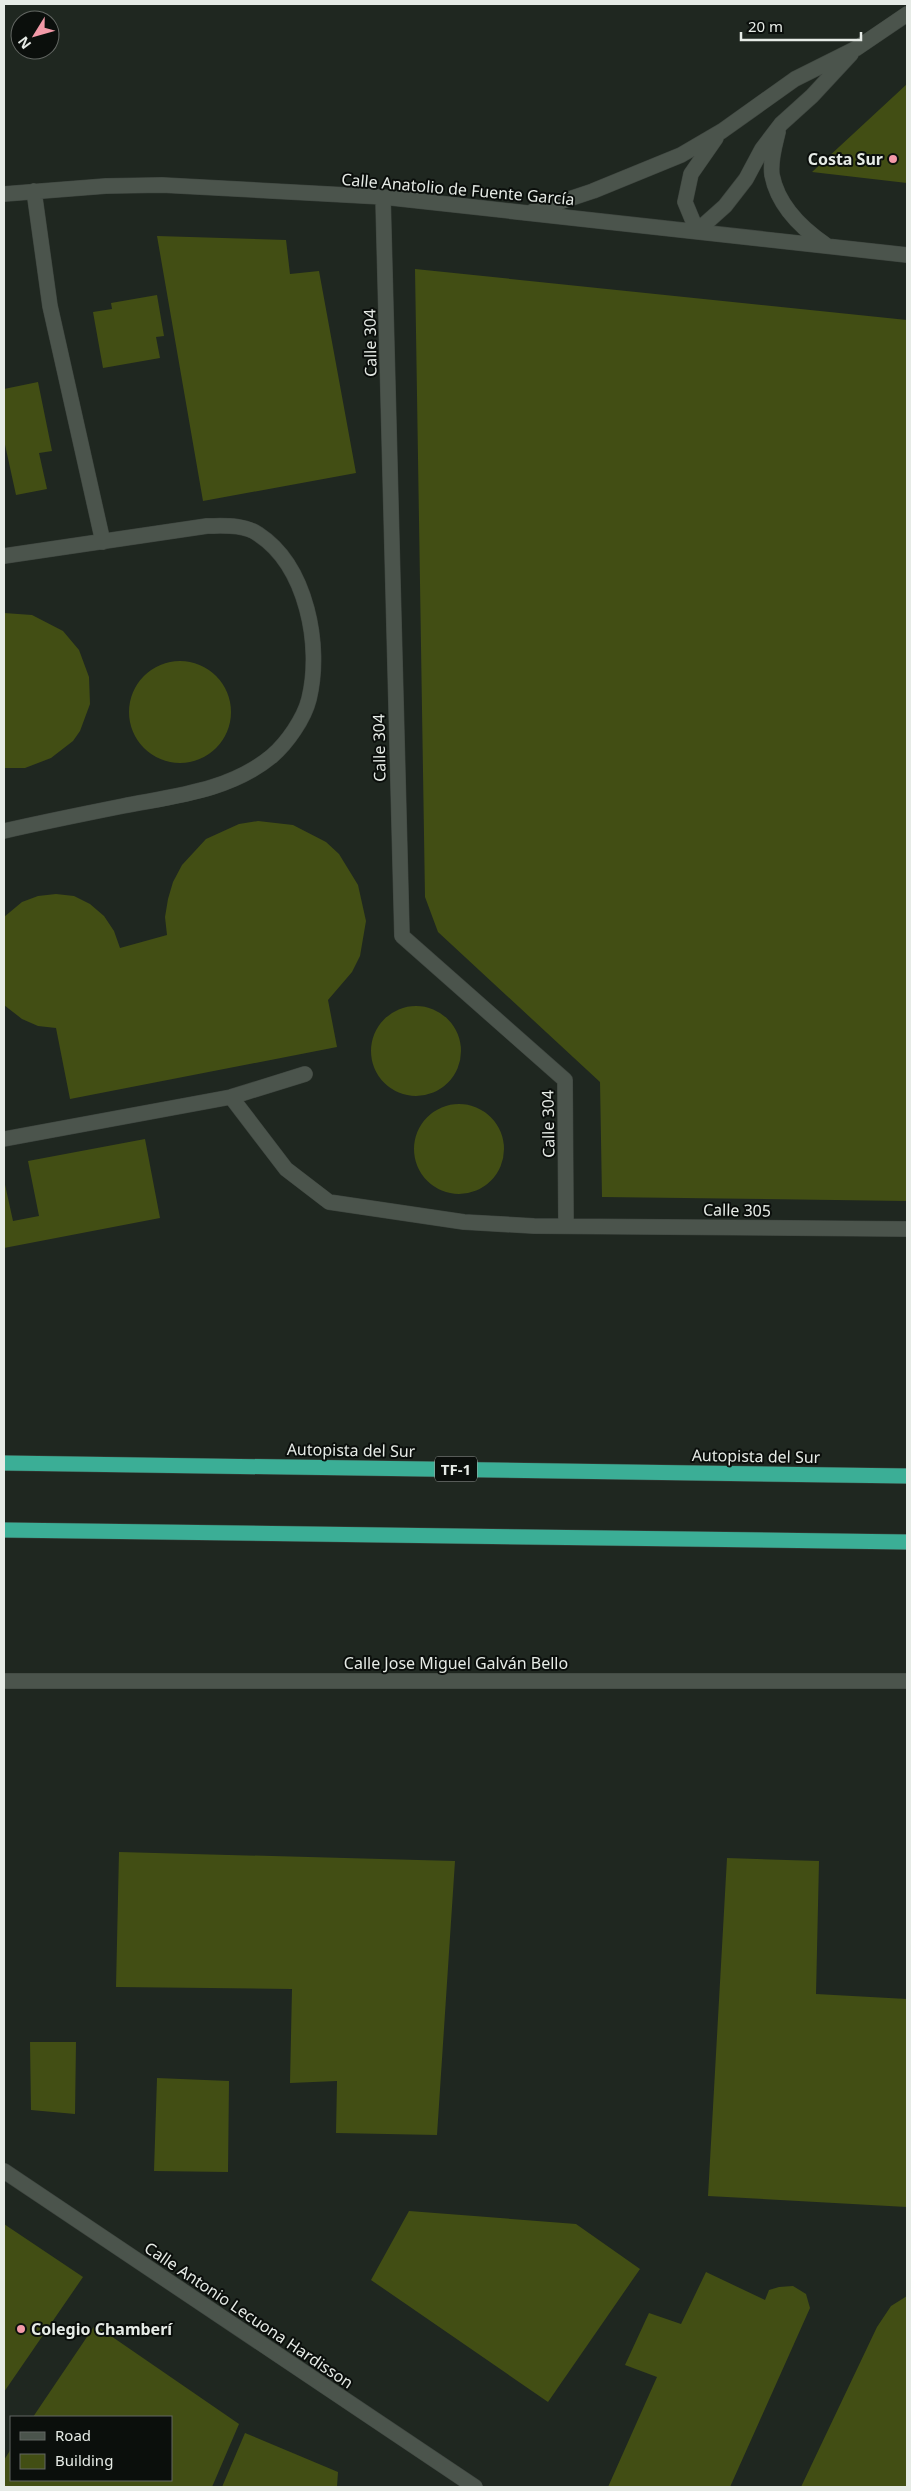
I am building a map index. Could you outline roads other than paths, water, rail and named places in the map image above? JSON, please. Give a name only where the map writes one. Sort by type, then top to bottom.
[{"type":"highway","name":"Autopista del Sur","points":[[4,1463],[907,1476]]},
{"type":"highway","points":[[4,1530],[907,1542]]},
{"type":"street","points":[[528,213],[593,191],[681,155],[722,131],[794,79],[857,48],[907,14]]},
{"type":"street","points":[[722,131],[702,156],[691,174],[685,202],[697,231],[725,206],[746,179],[762,149],[779,127],[812,96],[857,48]]},
{"type":"street","points":[[779,127],[772,156],[772,175],[784,204],[802,228],[827,246]]},
{"type":"street","name":"Calle Anatolio de Fuente García","points":[[4,194],[162,185],[384,197],[907,256]]},
{"type":"street","points":[[34,191],[50,306],[103,542]]},
{"type":"street","name":"Calle 304","points":[[384,197],[402,936],[565,1080],[566,1225]]},
{"type":"street","points":[[4,556],[207,526],[232,526],[258,533],[281,554],[300,585],[309,621],[313,661],[309,700],[294,730],[273,755],[246,774],[209,790],[4,831]]},
{"type":"street","points":[[4,1139],[231,1096],[305,1074]]},
{"type":"street","name":"Calle 305","points":[[231,1096],[286,1169],[329,1202],[464,1222],[534,1226],[907,1229]]},
{"type":"street","name":"Calle Jose Miguel Galván Bello","points":[[4,1680],[907,1681]]},
{"type":"street","name":"Calle Antonio Lecuona Hardisson","points":[[4,2171],[475,2487]]},
{"type":"place","name":"Costa Sur","points":[[893,159]]},
{"type":"place","name":"Colegio Chamberí","points":[[21,2329]]}]
